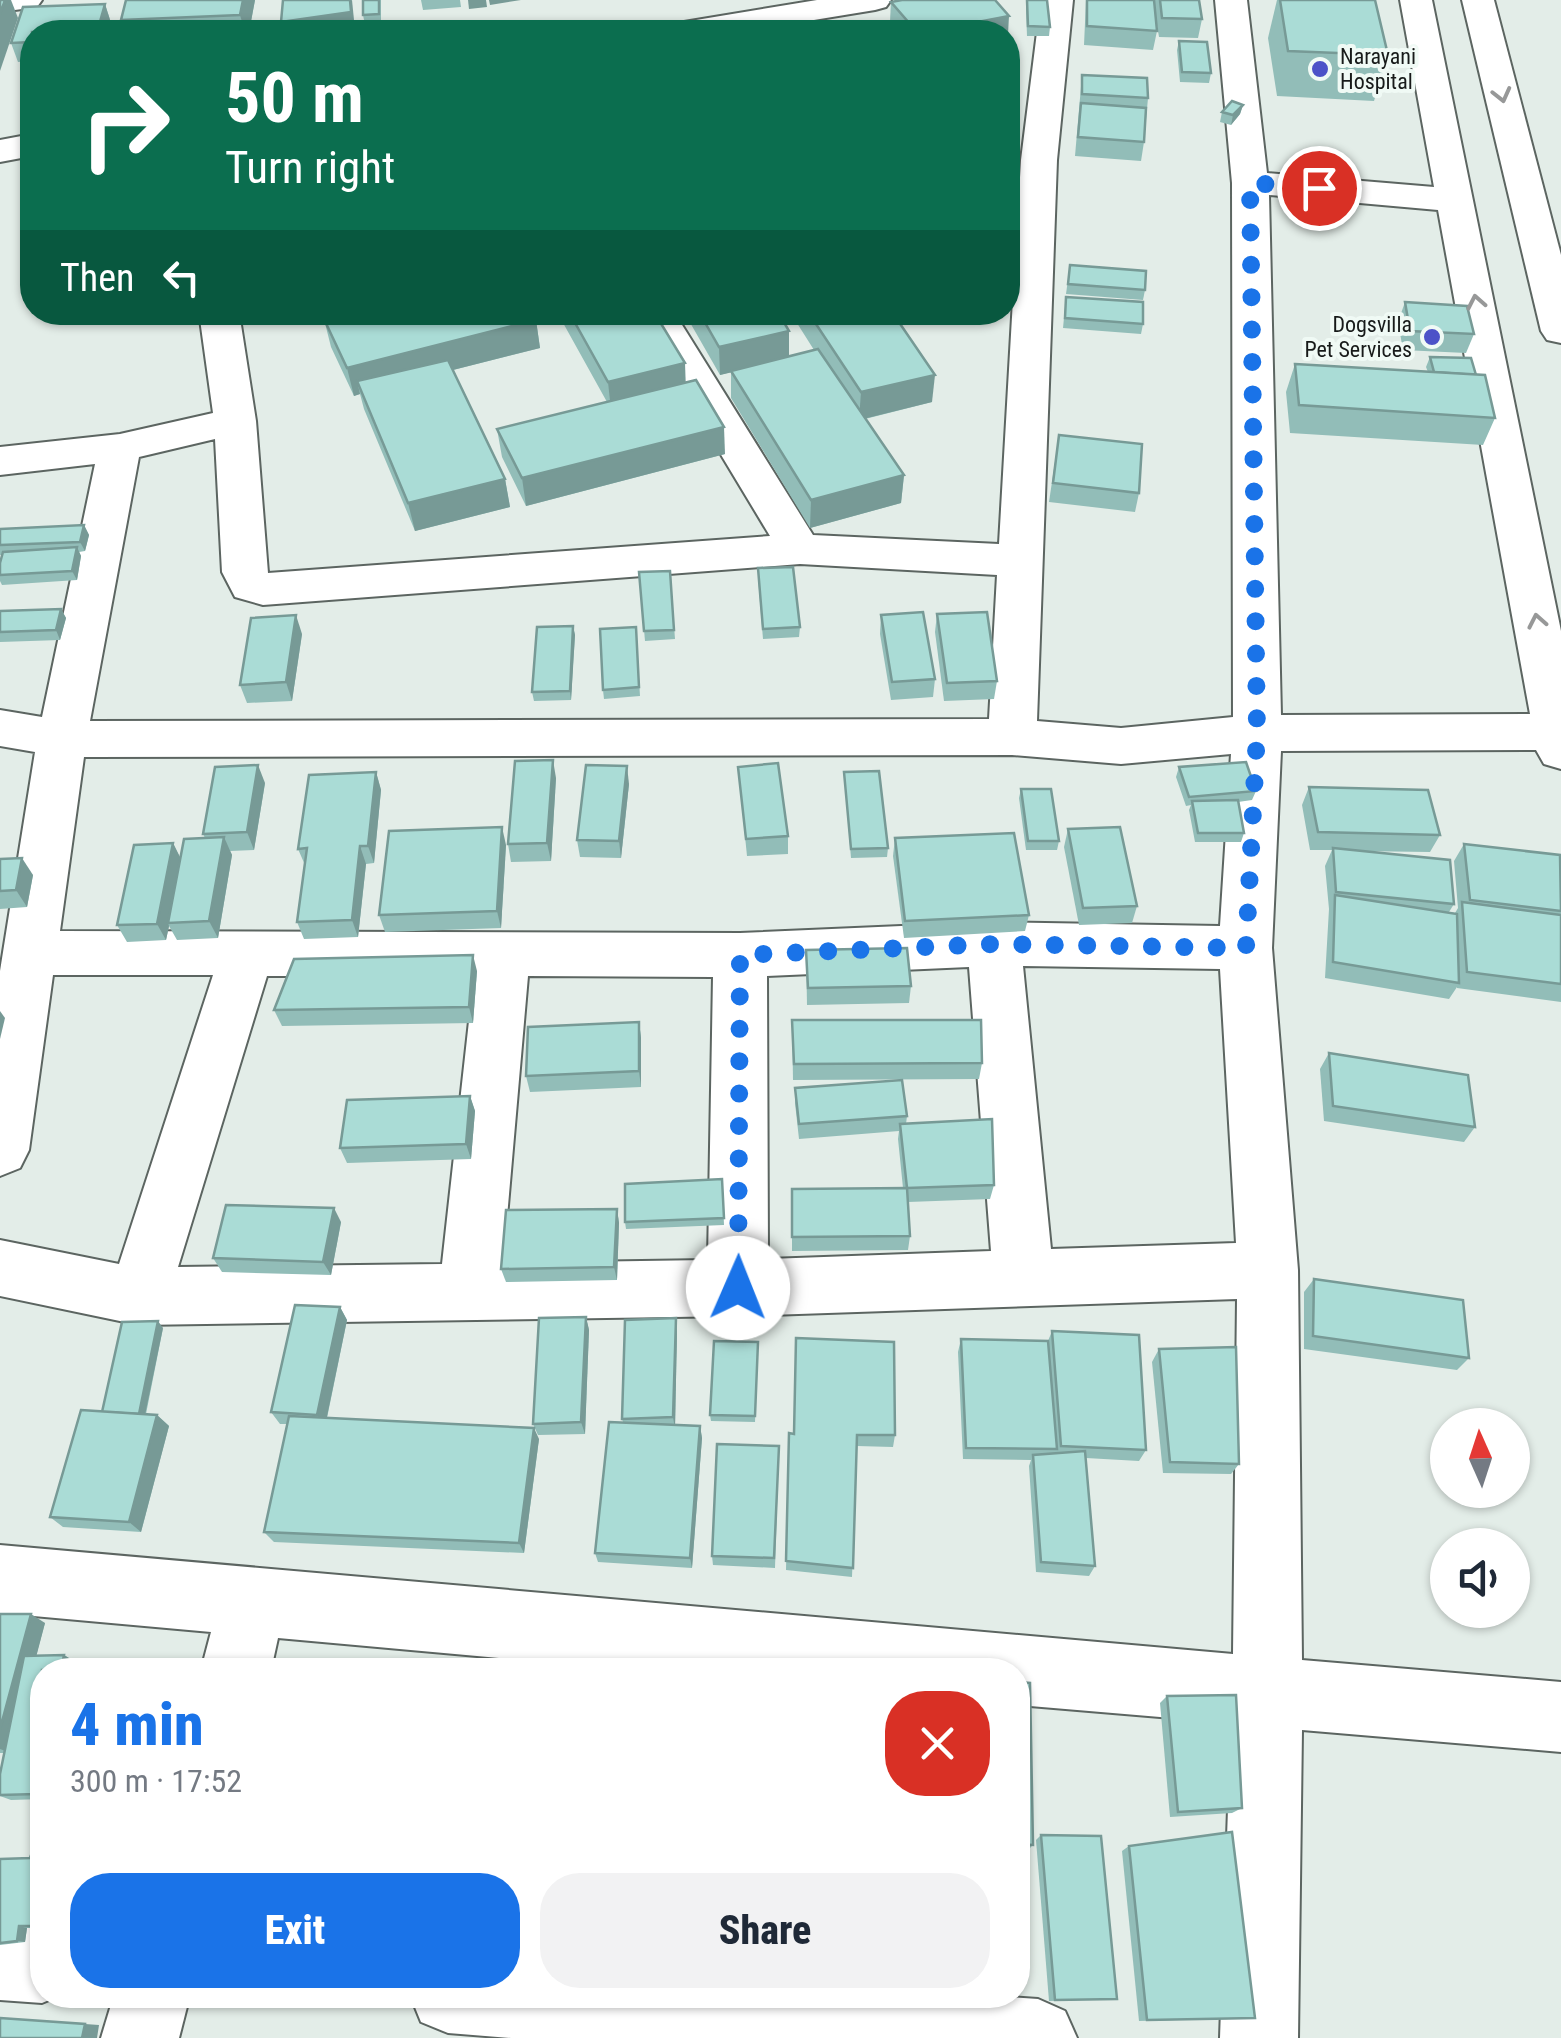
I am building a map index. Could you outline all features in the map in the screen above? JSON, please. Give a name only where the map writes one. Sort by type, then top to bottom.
[{"type":"street","points":[[0,2],[26,0]]},
{"type":"street","points":[[756,20],[876,0]]},
{"type":"street","points":[[1012,737],[1021,561],[1023,164],[1057,0]]},
{"type":"street","points":[[1231,0],[1250,183],[1257,733],[1246,948],[1268,1270],[1267,1692],[1260,2038]]},
{"type":"street","points":[[0,728],[62,740],[1012,737],[1122,746],[1257,733],[1560,742],[1416,0]]},
{"type":"street","points":[[1478,0],[1560,325]]},
{"type":"street","points":[[1250,183],[1456,200]]},
{"type":"street","points":[[221,325],[235,421],[245,572],[251,586],[263,589],[800,549],[1021,561]]},
{"type":"street","points":[[662,325],[800,549]]},
{"type":"street","points":[[0,461],[120,448],[235,421]]},
{"type":"street","points":[[0,1150],[62,740],[120,448]]},
{"type":"street","points":[[31,953],[740,955],[994,944],[1246,948]]},
{"type":"street","points":[[994,944],[1023,1278]]},
{"type":"street","points":[[139,1296],[248,954]]},
{"type":"street","points":[[470,1290],[503,954]]},
{"type":"street","points":[[738,1288],[740,955]]},
{"type":"street","points":[[0,1268],[139,1296],[738,1288],[1268,1270]]},
{"type":"street","points":[[0,1580],[881,1658]]},
{"type":"street","points":[[239,1658],[253,1602]]},
{"type":"street","points":[[1030,1671],[1561,1717]]},
{"type":"street","points":[[0,1962],[30,1964]]},
{"type":"street","points":[[140,2038],[148,2008]]},
{"type":"street","points":[[626,2008],[1038,2038]]},
{"type":"building","points":[[126,0],[243,0],[240,15],[121,20]]},
{"type":"building","points":[[283,0],[350,0],[351,12],[281,20]]},
{"type":"building","points":[[363,0],[379,0],[379,14],[363,15]]},
{"type":"building","points":[[995,0],[1009,16],[988,20],[907,20],[891,2]]},
{"type":"building","points":[[1027,0],[1047,0],[1050,27],[1028,26]]},
{"type":"building","points":[[1087,0],[1154,0],[1157,31],[1087,26]]},
{"type":"building","points":[[1160,0],[1199,0],[1202,19],[1162,18]]},
{"type":"building","points":[[1280,0],[1375,0],[1388,55],[1288,51]]},
{"type":"building","points":[[105,4],[100,20],[20,20],[20,43],[11,43],[23,7]]},
{"type":"building","points":[[1179,41],[1207,42],[1211,73],[1182,72]]},
{"type":"building","points":[[1082,75],[1147,78],[1148,98],[1082,94]]},
{"type":"building","points":[[1232,101],[1243,105],[1233,115],[1222,112]]},
{"type":"building","points":[[1081,103],[1146,108],[1144,142],[1078,137]]},
{"type":"building","points":[[1070,265],[1146,271],[1145,290],[1068,284]]},
{"type":"building","points":[[1066,297],[1143,302],[1143,324],[1065,318]]},
{"type":"building","points":[[1405,302],[1467,306],[1474,334],[1410,331]]},
{"type":"building","points":[[327,325],[516,325],[347,368]]},
{"type":"building","points":[[576,325],[662,325],[685,363],[608,382]]},
{"type":"building","points":[[706,325],[786,325],[789,331],[719,347]]},
{"type":"building","points":[[817,325],[901,325],[935,375],[861,392]]},
{"type":"building","points":[[818,349],[904,475],[811,500],[731,371]]},
{"type":"building","points":[[1430,357],[1471,358],[1476,375],[1434,372]]},
{"type":"building","points":[[448,360],[505,479],[408,503],[357,381]]},
{"type":"building","points":[[1295,364],[1485,375],[1495,418],[1299,405]]},
{"type":"building","points":[[696,380],[724,427],[522,478],[497,429]]},
{"type":"building","points":[[1059,435],[1142,444],[1139,493],[1053,483]]},
{"type":"building","points":[[84,525],[80,542],[0,545],[0,529]]},
{"type":"building","points":[[77,547],[72,571],[0,575],[3,552]]},
{"type":"building","points":[[793,567],[800,627],[763,629],[758,568]]},
{"type":"building","points":[[670,571],[674,630],[644,631],[639,572]]},
{"type":"building","points":[[61,609],[56,630],[0,632],[0,611]]},
{"type":"building","points":[[923,612],[935,679],[892,682],[881,615]]},
{"type":"building","points":[[987,612],[997,681],[947,683],[937,614]]},
{"type":"building","points":[[296,615],[286,682],[240,685],[251,618]]},
{"type":"building","points":[[573,626],[570,691],[532,692],[537,627]]},
{"type":"building","points":[[636,627],[639,687],[603,690],[600,629]]},
{"type":"building","points":[[553,760],[547,843],[508,844],[515,761]]},
{"type":"building","points":[[1246,762],[1256,791],[1189,797],[1179,767]]},
{"type":"building","points":[[778,763],[788,836],[746,839],[738,767]]},
{"type":"building","points":[[258,765],[247,832],[203,834],[215,767]]},
{"type":"building","points":[[586,765],[627,766],[619,841],[577,840]]},
{"type":"building","points":[[879,771],[888,848],[851,849],[844,772]]},
{"type":"building","points":[[376,772],[368,846],[360,846],[352,920],[297,922],[307,848],[298,849],[309,775]]},
{"type":"building","points":[[1309,787],[1428,790],[1440,835],[1318,832]]},
{"type":"building","points":[[1021,789],[1051,789],[1059,841],[1028,841]]},
{"type":"building","points":[[1238,800],[1244,833],[1198,833],[1192,801]]},
{"type":"building","points":[[502,827],[497,911],[379,915],[389,831]]},
{"type":"building","points":[[1120,827],[1137,906],[1083,908],[1068,829]]},
{"type":"building","points":[[1014,833],[1029,915],[905,921],[895,838]]},
{"type":"building","points":[[224,837],[209,921],[168,923],[184,839]]},
{"type":"building","points":[[173,843],[157,924],[117,925],[134,845]]},
{"type":"building","points":[[1464,844],[1560,855],[1561,911],[1470,900]]},
{"type":"building","points":[[1333,848],[1450,860],[1454,904],[1336,892]]},
{"type":"building","points":[[22,858],[16,890],[0,891],[0,859]]},
{"type":"building","points":[[1335,895],[1457,914],[1459,983],[1333,962]]},
{"type":"building","points":[[1462,902],[1561,915],[1561,984],[1467,972]]},
{"type":"building","points":[[907,948],[911,986],[808,988],[806,950]]},
{"type":"building","points":[[473,955],[469,1007],[274,1010],[294,959]]},
{"type":"building","points":[[792,1020],[981,1020],[982,1063],[794,1064]]},
{"type":"building","points":[[639,1022],[639,1071],[526,1076],[528,1027]]},
{"type":"building","points":[[1329,1053],[1468,1075],[1475,1127],[1333,1106]]},
{"type":"building","points":[[902,1080],[907,1116],[799,1124],[795,1088]]},
{"type":"building","points":[[470,1096],[466,1144],[340,1148],[347,1100]]},
{"type":"building","points":[[992,1119],[994,1185],[907,1188],[900,1124]]},
{"type":"building","points":[[722,1179],[724,1218],[625,1222],[625,1184]]},
{"type":"building","points":[[907,1188],[910,1236],[792,1237],[792,1189]]},
{"type":"building","points":[[226,1205],[334,1208],[323,1262],[213,1258]]},
{"type":"building","points":[[617,1209],[614,1267],[501,1269],[506,1210]]},
{"type":"building","points":[[1314,1279],[1463,1300],[1469,1358],[1313,1336]]},
{"type":"building","points":[[295,1305],[340,1307],[317,1415],[271,1412]]},
{"type":"building","points":[[586,1317],[581,1422],[533,1424],[539,1318]]},
{"type":"building","points":[[676,1318],[673,1417],[622,1419],[625,1320]]},
{"type":"building","points":[[158,1321],[139,1414],[102,1412],[122,1322]]},
{"type":"building","points":[[1052,1331],[1139,1335],[1146,1450],[1061,1446]]},
{"type":"building","points":[[796,1338],[894,1342],[895,1435],[857,1435],[853,1568],[786,1561]]},
{"type":"building","points":[[961,1339],[1048,1341],[1057,1449],[966,1448]]},
{"type":"building","points":[[714,1341],[758,1342],[755,1416],[710,1415]]},
{"type":"building","points":[[1236,1347],[1239,1464],[1170,1462],[1159,1349]]},
{"type":"building","points":[[81,1410],[157,1415],[129,1522],[50,1517]]},
{"type":"building","points":[[289,1416],[534,1428],[519,1543],[264,1532]]},
{"type":"building","points":[[609,1422],[700,1426],[690,1558],[595,1553]]},
{"type":"building","points":[[717,1444],[779,1446],[774,1558],[712,1556]]},
{"type":"building","points":[[1085,1451],[1095,1566],[1041,1562],[1033,1455]]},
{"type":"building","points":[[0,1614],[31,1614],[0,1729]]},
{"type":"building","points":[[64,1655],[30,1658],[30,1794],[0,1795],[0,1774],[24,1656]]},
{"type":"building","points":[[1030,1683],[1033,1845],[1030,1845]]},
{"type":"building","points":[[1236,1695],[1242,1808],[1178,1812],[1167,1696]]},
{"type":"building","points":[[1232,1832],[1255,2018],[1147,2020],[1129,1846]]},
{"type":"building","points":[[1041,1835],[1101,1836],[1117,1999],[1055,2000]]},
{"type":"building","points":[[30,1858],[30,1926],[19,1926],[17,1941],[0,1943],[0,1859]]},
{"type":"building","points":[[0,2018],[85,2024],[82,2038],[0,2038]]},
{"type":"place","name":"Narayani Hospital","points":[[1320,69]]},
{"type":"place","name":"Dogsvilla Pet Services","points":[[1432,337]]},
{"type":"route","points":[[738,1288],[740,955],[994,944],[1246,948],[1257,733],[1250,183],[1319,188]]}]
